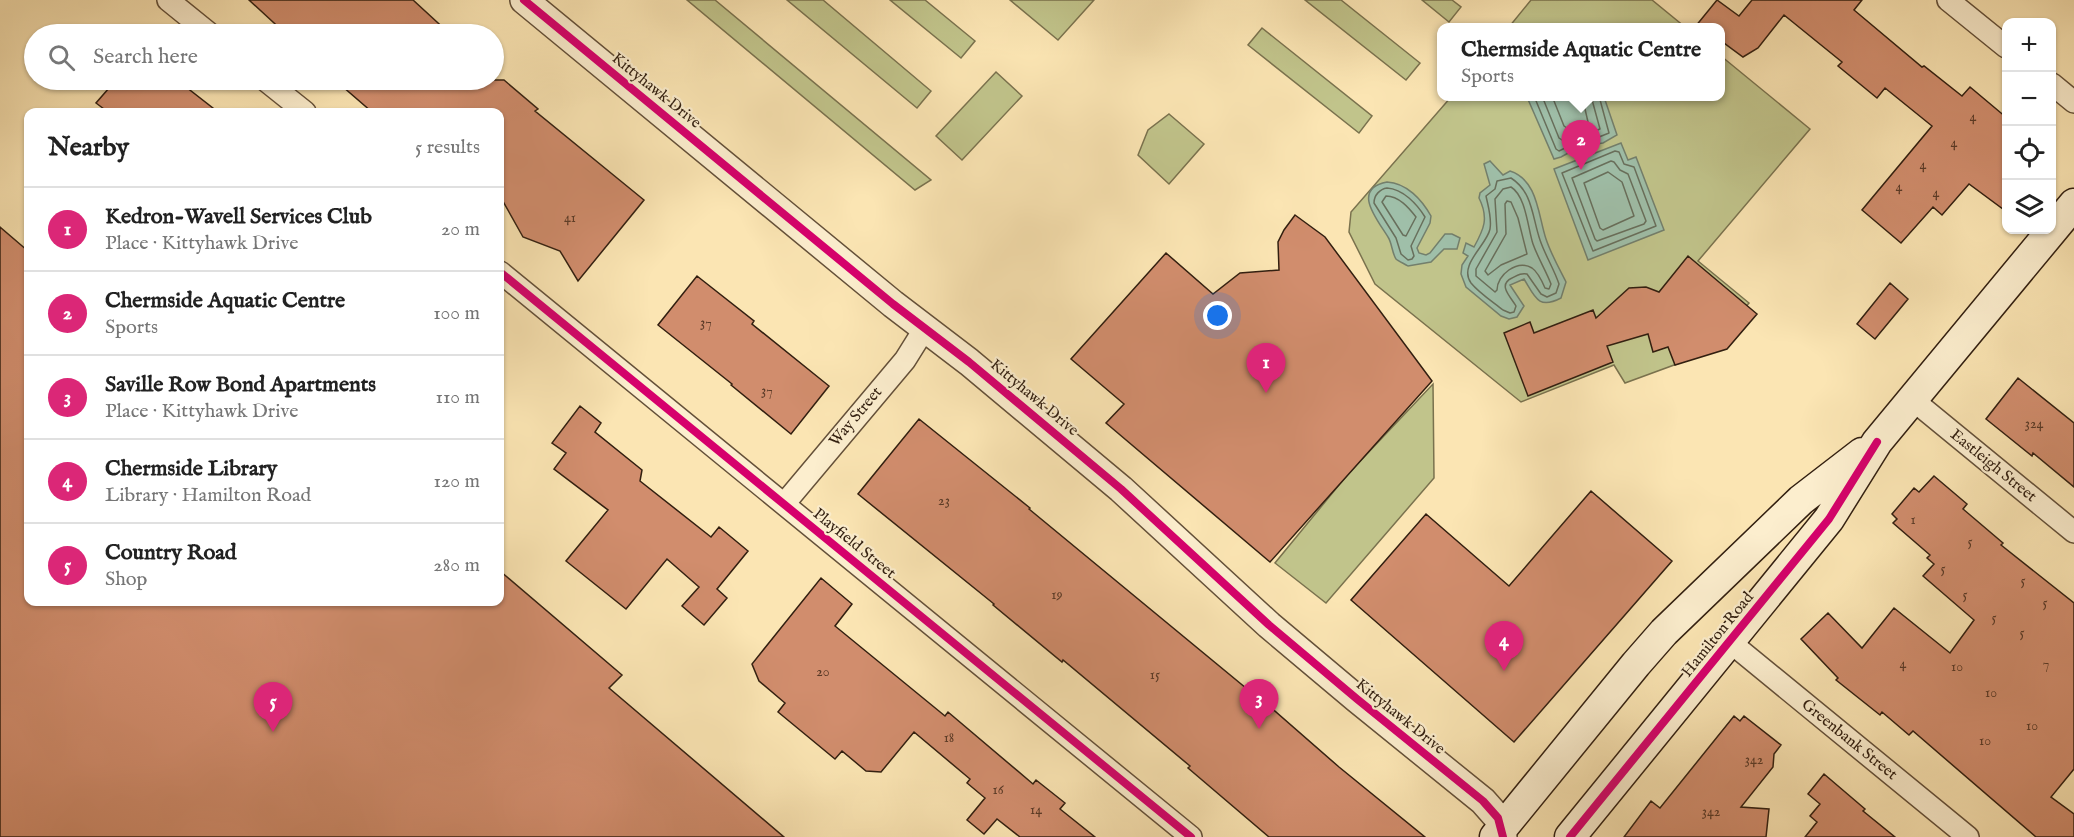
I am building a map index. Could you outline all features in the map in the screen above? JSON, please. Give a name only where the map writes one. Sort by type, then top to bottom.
[{"type":"main road","name":"Hamilton Road","points":[[1570,837],[1829,519],[1877,442],[2074,204]]},
{"type":"main road","name":"Hamilton Road","points":[[1500,834],[1664,632],[1801,500],[1877,442]]},
{"type":"street","points":[[168,0],[198,24]]},
{"type":"street","name":"Kittyhawk Drive","points":[[524,0],[1112,481],[1269,625],[1483,801],[1498,818],[1500,834]]},
{"type":"street","points":[[1948,0],[2002,44]]},
{"type":"street","points":[[2056,87],[2074,102]]},
{"type":"street","points":[[278,90],[300,108]]},
{"type":"street","name":"Playfield Street","points":[[504,275],[1191,837]]},
{"type":"street","name":"Way Street","points":[[784,504],[905,360],[925,328]]},
{"type":"street","name":"Eastleigh Street","points":[[1913,400],[2074,532]]},
{"type":"street","name":"Greenbank Street","points":[[1730,642],[1968,837]]},
{"type":"green space","points":[[687,0],[715,0],[931,180],[915,190]]},
{"type":"green space","points":[[787,0],[823,0],[931,91],[917,108]]},
{"type":"green space","points":[[890,0],[925,0],[975,41],[961,58]]},
{"type":"green space","points":[[1010,0],[1094,0],[1058,40]]},
{"type":"green space","points":[[1305,0],[1341,0],[1420,63],[1406,80]]},
{"type":"green space","points":[[1422,0],[1452,0],[1461,7],[1449,22]]},
{"type":"green space","points":[[1531,0],[1652,0],[1680,23],[1512,23]]},
{"type":"green space","points":[[1262,28],[1372,116],[1359,133],[1248,45]]},
{"type":"green space","points":[[1725,59],[1810,129],[1698,261],[1749,303],[1704,354],[1625,383],[1614,365],[1521,402],[1375,284],[1349,232],[1351,212],[1448,101],[1725,101]]},
{"type":"green space","points":[[996,72],[1022,96],[962,160],[936,136]]},
{"type":"green space","points":[[1169,114],[1204,144],[1169,184],[1138,155],[1148,130]]},
{"type":"green space","points":[[1433,384],[1434,478],[1326,603],[1275,563],[1348,474]]},
{"type":"water","points":[[1529,101],[1605,101],[1617,135],[1603,143],[1581,146],[1554,159]]},
{"type":"water","points":[[1621,143],[1628,160],[1636,157],[1664,230],[1588,260],[1554,169]]},
{"type":"water","points":[[1490,161],[1503,175],[1510,171],[1519,176],[1532,190],[1548,245],[1566,282],[1561,298],[1547,303],[1534,296],[1524,279],[1510,285],[1524,306],[1517,317],[1509,319],[1501,316],[1466,287],[1461,274],[1462,265],[1468,256],[1463,253],[1466,243],[1474,247],[1483,229],[1484,212],[1479,198],[1480,193],[1490,185],[1484,164]]},
{"type":"water","points":[[1387,182],[1401,185],[1413,193],[1431,216],[1430,223],[1417,248],[1419,253],[1426,255],[1430,253],[1445,234],[1452,234],[1460,238],[1457,249],[1444,249],[1431,262],[1408,266],[1396,259],[1389,239],[1373,214],[1369,198],[1370,191]]},
{"type":"building","points":[[249,0],[413,0],[439,24],[275,24]]},
{"type":"building","points":[[1717,0],[1739,16],[1752,0],[1862,0],[1854,10],[1922,67],[1924,66],[1962,96],[1970,87],[2002,114],[2002,208],[1969,184],[1942,215],[1933,207],[1901,243],[1862,210],[1932,126],[1885,88],[1877,98],[1838,66],[1842,62],[1784,15],[1758,48],[1743,57],[1725,44],[1725,23],[1698,23]]},
{"type":"building","points":[[504,80],[538,109],[535,111],[644,200],[578,281],[560,251],[523,237],[504,203],[504,108],[367,108],[347,90],[504,90]]},
{"type":"building","points":[[107,90],[190,90],[213,108],[103,108],[96,103]]},
{"type":"building","points":[[1295,215],[1325,237],[1432,381],[1270,562],[1106,423],[1124,404],[1071,359],[1166,253],[1213,294],[1240,273],[1279,270],[1278,242]]},
{"type":"building","points":[[0,227],[24,248],[24,606],[504,606],[504,574],[622,675],[609,688],[784,837],[0,837]]},
{"type":"building","points":[[1688,256],[1757,314],[1727,349],[1675,365],[1668,347],[1653,352],[1648,334],[1607,346],[1613,362],[1528,396],[1504,333],[1530,322],[1534,333],[1593,310],[1596,318],[1629,288],[1646,287],[1659,292]]},
{"type":"building","points":[[697,276],[754,321],[752,324],[829,386],[791,434],[658,325]]},
{"type":"building","points":[[1890,283],[1908,299],[1875,339],[1857,324]]},
{"type":"building","points":[[2018,378],[2074,423],[2074,487],[2033,453],[2032,456],[1986,419]]},
{"type":"building","points":[[580,406],[601,423],[595,432],[642,470],[640,481],[711,537],[719,527],[748,551],[717,589],[727,598],[704,625],[682,606],[699,587],[667,559],[626,609],[566,561],[608,510],[554,469],[566,453],[552,443]]},
{"type":"building","points":[[919,419],[1253,692],[1339,767],[1425,837],[1269,837],[1188,768],[1190,766],[1063,660],[1062,662],[858,494]]},
{"type":"building","points":[[1934,476],[1967,504],[1963,509],[2003,543],[2001,545],[2074,603],[2074,769],[2051,797],[2074,814],[2074,837],[2036,837],[1913,731],[1909,735],[1882,712],[1880,715],[1836,680],[1838,678],[1801,639],[1828,613],[1862,648],[1894,608],[1950,653],[1974,620],[1923,576],[1934,564],[1927,558],[1930,555],[1893,523],[1897,519],[1892,514],[1914,488],[1919,492]]},
{"type":"building","points":[[1591,491],[1672,561],[1514,742],[1351,600],[1426,514],[1509,586]]},
{"type":"building","points":[[821,578],[852,604],[835,626],[945,716],[948,712],[1033,784],[1036,780],[1065,803],[1060,809],[1095,837],[1020,837],[997,819],[984,834],[967,820],[985,798],[967,783],[970,779],[914,732],[881,772],[866,771],[842,751],[835,759],[778,712],[785,703],[759,681],[752,664]]},
{"type":"building","points":[[1734,716],[1740,721],[1744,716],[1781,745],[1774,754],[1773,767],[1741,807],[1769,809],[1766,837],[1624,837],[1651,801],[1660,808]]},
{"type":"building","points":[[1824,774],[1895,837],[1805,837],[1817,822],[1810,816],[1820,804],[1808,794]]},
{"type":"cycle path","points":[[524,0],[893,304],[969,362],[1121,489],[1269,625],[1483,801],[1498,818],[1503,837]]},
{"type":"cycle path","points":[[504,275],[1191,837]]},
{"type":"cycle path","points":[[1570,837],[1829,519],[1877,442]]},
{"type":"place","name":"Chermside Aquatic Centre","points":[[1581,170]]},
{"type":"place","name":"Kedron-Wavell Services Club","points":[[1266,393]]},
{"type":"place","name":"Chermside Library","points":[[1504,671]]},
{"type":"place","name":"Saville Row Bond Apartments","points":[[1259,729]]},
{"type":"place","name":"Country Road","points":[[273,732]]}]
